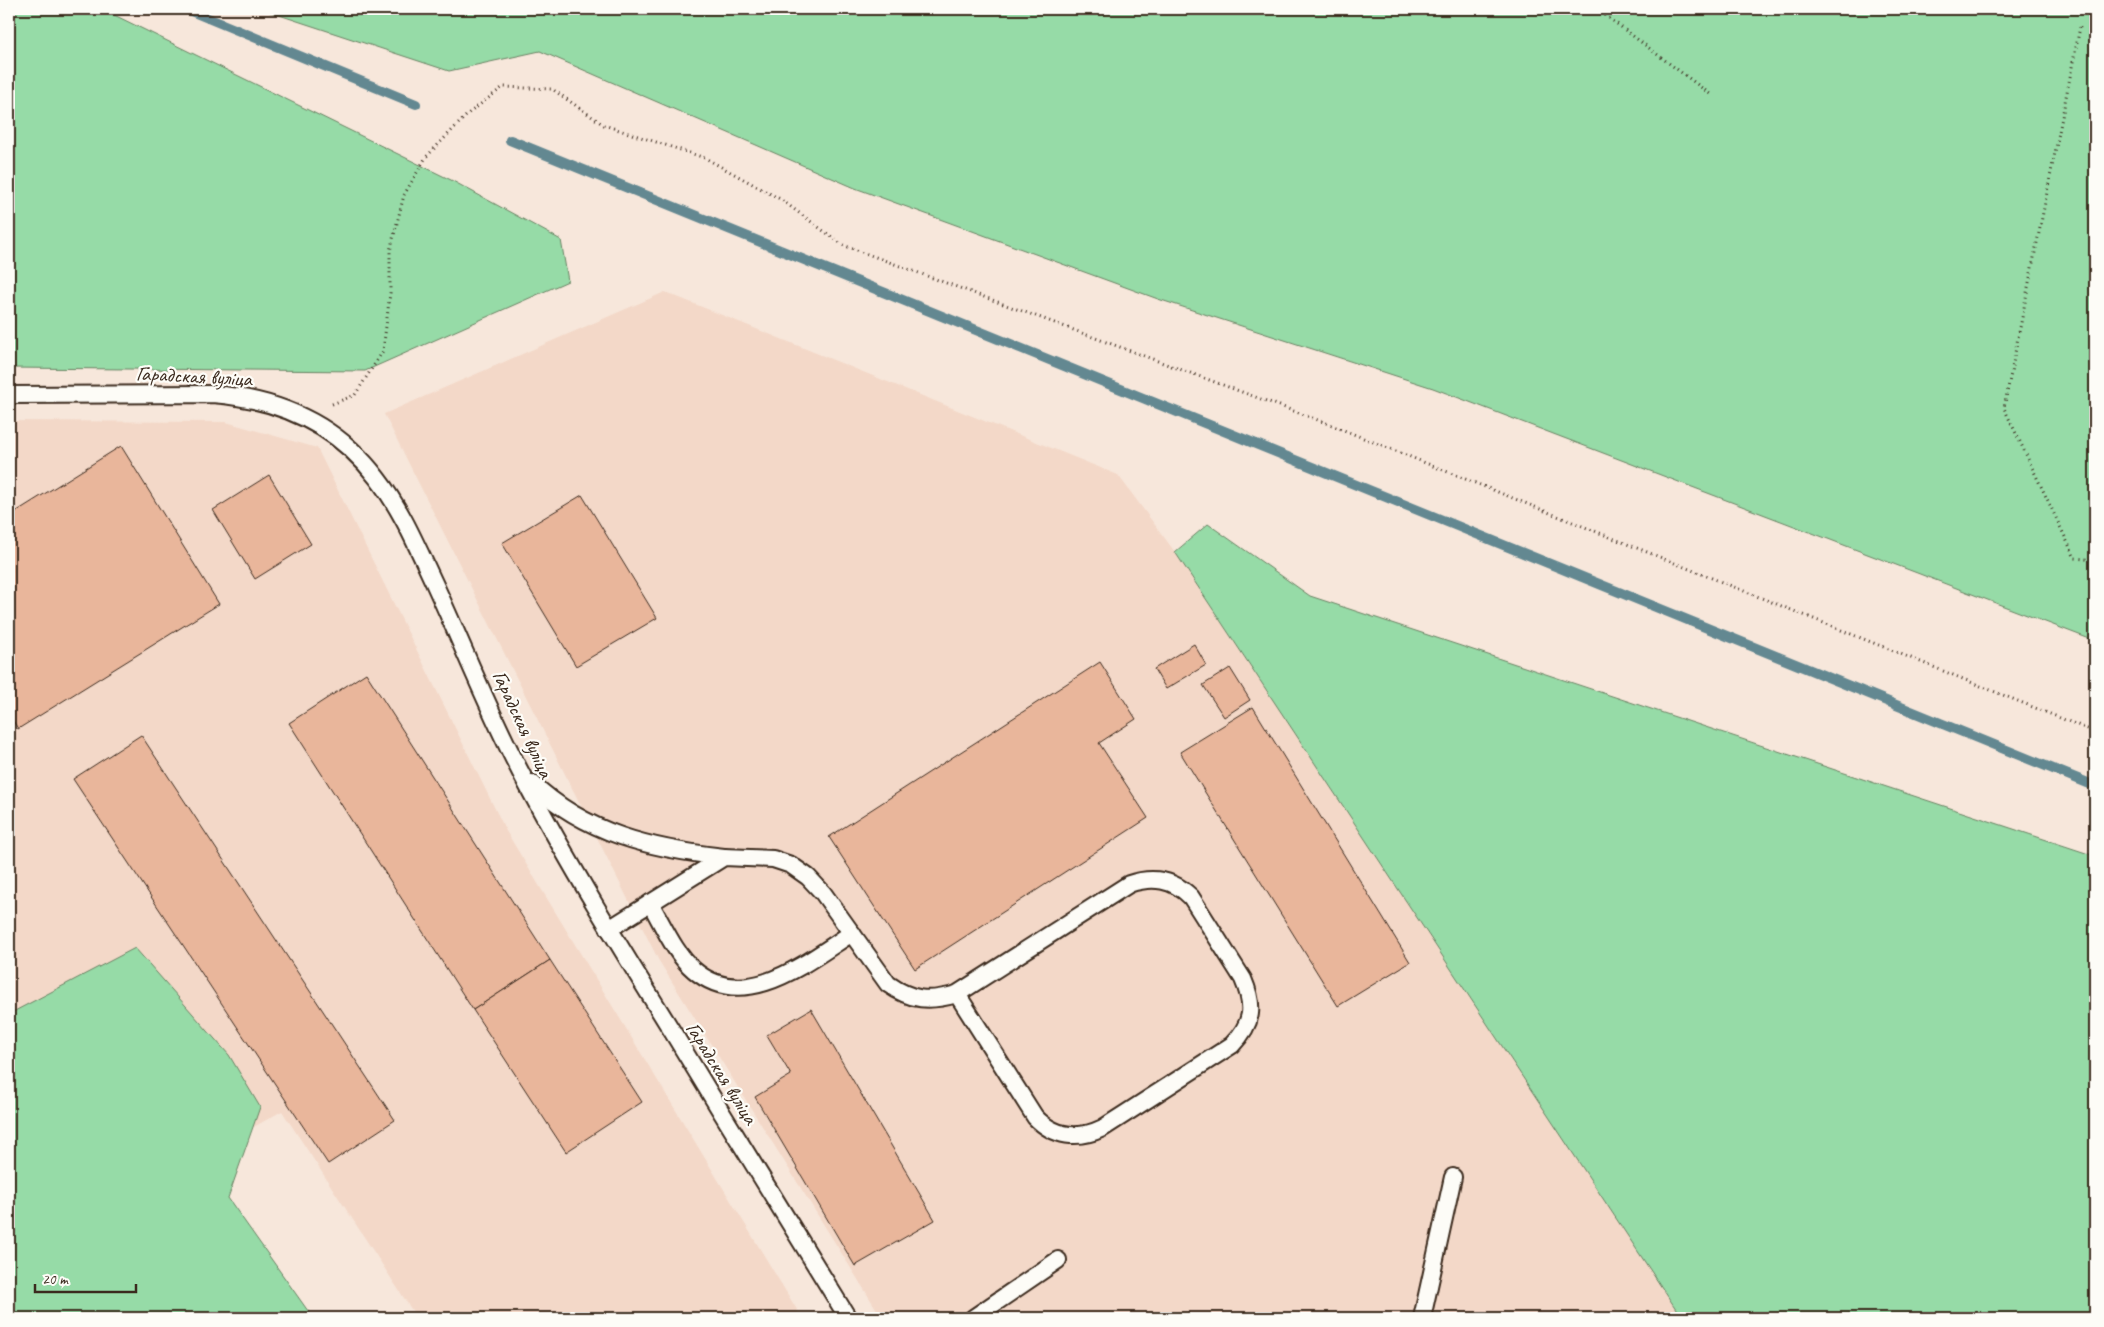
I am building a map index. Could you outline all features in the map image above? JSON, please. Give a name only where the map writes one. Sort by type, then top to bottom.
[{"type":"lane","name":"Гарадская вуліца","points":[[9,395],[212,394],[241,396],[270,403],[301,415],[328,431],[353,451],[377,478],[398,510],[418,549],[521,773],[609,929],[848,1318]]},
{"type":"lane","points":[[521,773],[545,796],[575,816],[608,832],[642,844],[678,852],[724,857],[773,859],[790,865],[808,878],[822,893],[888,984],[900,993],[915,998],[930,1000],[957,994],[1129,884],[1154,879],[1169,881],[1191,897],[1244,979],[1250,994],[1252,1008],[1242,1034],[1232,1045],[1103,1128],[1079,1136],[1054,1132],[1035,1117],[957,994]]},
{"type":"lane","points":[[609,929],[724,857]]},
{"type":"lane","points":[[650,904],[682,958],[694,970],[709,980],[728,985],[748,986],[767,983],[785,975],[852,933]]},
{"type":"lane","points":[[1422,1318],[1453,1177]]},
{"type":"lane","points":[[973,1318],[1058,1260]]},
{"type":"path","points":[[1597,9],[1710,94]]},
{"type":"path","points":[[2080,27],[2004,408],[2075,558],[2095,560]]},
{"type":"path","points":[[301,415],[355,394],[383,351],[390,293],[390,251],[404,194],[426,157],[469,113],[503,87],[552,90],[604,124],[705,158],[780,198],[843,245],[1326,423],[2095,732]]},
{"type":"shaded area","points":[[665,292],[1118,475],[1175,552],[1682,1318],[882,1318],[659,961],[384,414]]},
{"type":"shaded area","points":[[9,421],[226,422],[317,448],[506,831],[802,1318],[417,1318],[282,1111],[9,1265]]},
{"type":"green space","points":[[9,9],[102,9],[451,180],[561,240],[568,281],[365,371],[9,368]]},
{"type":"green space","points":[[261,9],[2095,9],[2095,641],[1433,388],[1158,299],[855,188],[540,51],[449,71]]},
{"type":"green space","points":[[1208,524],[1310,596],[2095,856],[2095,1318],[1682,1318],[1175,552]]},
{"type":"green space","points":[[135,948],[229,1055],[260,1107],[228,1198],[313,1318],[9,1318],[9,1014]]},
{"type":"building","points":[[121,446],[219,604],[18,729],[9,714],[9,574],[12,571],[9,566],[9,516]]},
{"type":"building","points":[[269,475],[311,544],[255,579],[213,510]]},
{"type":"building","points":[[582,495],[657,618],[576,666],[502,543]]},
{"type":"building","points":[[1194,644],[1206,665],[1166,689],[1154,669]]},
{"type":"building","points":[[1100,662],[1136,719],[1099,743],[1148,818],[915,969],[829,837]]},
{"type":"building","points":[[1230,668],[1250,700],[1224,717],[1203,685]]},
{"type":"building","points":[[366,673],[550,960],[473,1010],[289,723]]},
{"type":"building","points":[[1253,707],[1410,962],[1338,1006],[1180,752]]},
{"type":"building","points":[[141,735],[395,1120],[328,1164],[73,779]]},
{"type":"building","points":[[550,960],[642,1102],[566,1152],[473,1010]]},
{"type":"building","points":[[811,1009],[935,1220],[855,1266],[755,1097],[791,1075],[767,1035]]},
{"type":"waterway","points":[[186,9],[416,104]]},
{"type":"waterway","points":[[510,140],[2095,786]]}]
